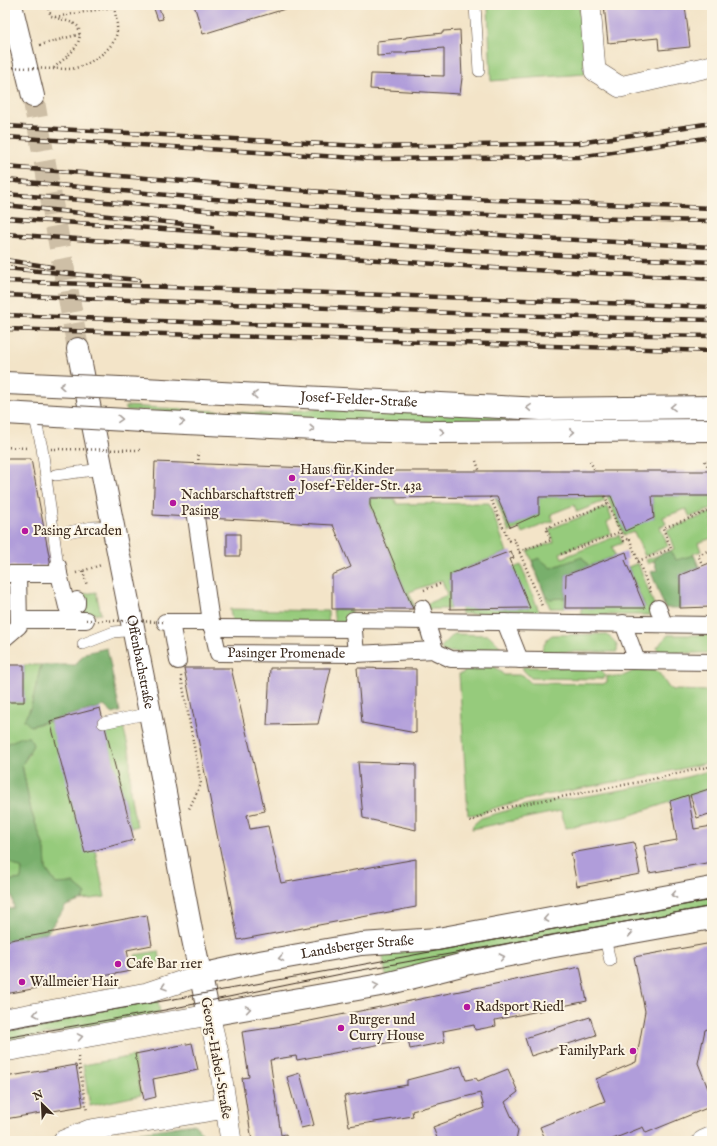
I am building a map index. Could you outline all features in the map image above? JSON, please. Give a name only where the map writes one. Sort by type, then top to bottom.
[{"type":"street","points":[[11,5],[33,96]]},
{"type":"street","points":[[590,5],[596,71],[620,87],[712,66]]},
{"type":"street","name":"Offenbachstraße","points":[[78,349],[134,630],[189,923],[201,975]]},
{"type":"street","name":"Josef-Felder-Straße","points":[[5,383],[541,409],[712,407]]},
{"type":"street","name":"Josef-Felder-Straße","points":[[5,413],[338,430],[430,432],[712,430]]},
{"type":"street","name":"Pasinger Promenade","points":[[196,517],[212,625],[218,653],[356,654],[435,650]]},
{"type":"street","points":[[19,623],[12,574],[62,572],[67,606],[76,615]]},
{"type":"street","points":[[658,608],[664,624]]},
{"type":"street","points":[[5,638],[19,623],[76,615]]},
{"type":"street","points":[[425,615],[436,652],[451,659],[712,662]]},
{"type":"street","name":"Pasinger Promenade","points":[[356,654],[353,620],[425,615],[505,622],[546,615],[623,623],[712,625]]},
{"type":"street","points":[[168,622],[178,661]]},
{"type":"street","name":"Pasinger Promenade","points":[[168,622],[212,625],[353,629]]},
{"type":"street","points":[[505,622],[520,660]]},
{"type":"street","points":[[623,623],[638,662]]},
{"type":"street","name":"Landsberger Straße","points":[[5,1019],[147,993],[201,975],[259,962],[361,944],[438,939],[712,888]]},
{"type":"street","points":[[5,1051],[386,984],[465,964],[712,918]]},
{"type":"street","name":"Georg-Habel-Straße","points":[[201,975],[218,1054],[231,1141]]},
{"type":"street","points":[[63,1141],[90,1130],[226,1108]]},
{"type":"street","points":[[702,1141],[712,1137]]},
{"type":"lane","points":[[475,5],[479,71]]},
{"type":"lane","points":[[36,415],[46,449],[62,572]]},
{"type":"lane","points":[[55,474],[102,468]]},
{"type":"lane","points":[[68,532],[92,527],[113,526]]},
{"type":"lane","points":[[83,644],[114,632],[134,630]]},
{"type":"lane","points":[[103,723],[150,713]]},
{"type":"lane","points":[[604,938],[610,961]]},
{"type":"path","points":[[47,5],[51,16],[76,25],[80,34],[80,41],[76,48],[54,69]]},
{"type":"path","points":[[5,67],[54,69],[75,68],[90,62],[110,47],[116,37],[118,28],[114,6],[55,17]]},
{"type":"path","points":[[46,44],[80,34]]},
{"type":"path","points":[[5,447],[143,450]]},
{"type":"path","points":[[198,464],[199,452]]},
{"type":"path","points":[[476,461],[480,472]]},
{"type":"path","points":[[590,461],[595,472]]},
{"type":"path","points":[[705,461],[710,471]]},
{"type":"path","points":[[605,496],[624,541],[629,538],[658,608]]},
{"type":"path","points":[[490,497],[509,541],[514,539],[546,615]]},
{"type":"path","points":[[519,552],[552,539],[546,528],[608,504]]},
{"type":"path","points":[[638,561],[671,549],[663,528],[712,510]]},
{"type":"path","points":[[561,554],[620,532]]},
{"type":"path","points":[[701,562],[698,555],[712,550]]},
{"type":"path","points":[[62,572],[83,571],[120,560]]},
{"type":"path","points":[[83,571],[87,588]]},
{"type":"path","points":[[76,615],[168,622]]},
{"type":"path","points":[[178,661],[201,784],[189,809]]},
{"type":"path","points":[[470,822],[483,815],[504,808],[712,766]]},
{"type":"path","points":[[78,1057],[86,1107]]},
{"type":"green space","points":[[488,5],[579,5],[585,74],[491,81]]},
{"type":"green space","points":[[126,406],[270,414],[311,409],[334,409],[712,417],[712,422],[364,422],[126,410]]},
{"type":"green space","points":[[611,496],[654,518],[652,496],[712,496],[712,509],[690,517],[686,509],[663,517],[666,524],[660,527],[668,546],[645,556],[634,532],[624,535],[607,497]]},
{"type":"green space","points":[[495,497],[497,497],[510,527],[538,514],[539,497],[603,497],[605,501],[577,512],[574,505],[551,514],[553,521],[522,533],[520,528],[509,532]]},
{"type":"green space","points":[[370,498],[394,498],[397,504],[489,503],[507,552],[450,574],[450,609],[425,609],[424,605],[447,595],[442,580],[409,592],[414,606],[412,607],[370,505]]},
{"type":"green space","points":[[607,507],[612,519],[607,522],[611,533],[560,553],[562,558],[619,535],[622,543],[612,547],[615,556],[566,575],[565,608],[550,608],[528,551],[554,542],[549,529]]},
{"type":"green space","points":[[712,512],[712,538],[698,543],[701,551],[693,554],[699,567],[680,575],[651,572],[657,570],[654,561],[648,564],[646,560],[674,549],[667,530]]},
{"type":"green space","points":[[670,551],[676,560],[694,555],[699,567],[680,575],[680,608],[665,608],[651,572],[657,570],[654,561],[658,555]]},
{"type":"green space","points":[[582,557],[589,566],[566,575],[565,598],[550,599],[545,595],[532,561],[539,558],[551,568]]},
{"type":"green space","points":[[638,563],[658,615],[581,615],[581,608],[645,607],[628,567]]},
{"type":"green space","points":[[521,565],[540,614],[462,614],[461,608],[529,608],[513,568]]},
{"type":"green space","points":[[96,592],[101,614],[84,614],[79,595]]},
{"type":"green space","points":[[230,609],[328,611],[329,627],[233,627]]},
{"type":"green space","points":[[333,609],[351,610],[351,623],[335,624]]},
{"type":"green space","points":[[454,634],[489,635],[500,646],[499,653],[443,652],[441,647]]},
{"type":"green space","points":[[604,634],[616,643],[617,652],[544,652],[542,649],[547,639],[552,635]]},
{"type":"green space","points":[[668,635],[712,635],[712,653],[659,653],[657,648]]},
{"type":"green space","points":[[107,648],[120,712],[113,714],[104,706],[30,726],[24,720],[31,707],[41,665],[75,665],[85,653]]},
{"type":"green space","points":[[24,665],[41,665],[31,707],[24,720],[31,726],[50,721],[95,850],[105,897],[82,900],[86,894],[73,883],[56,884],[46,869],[45,850],[31,811],[22,764],[30,753],[5,752],[5,702],[24,702]]},
{"type":"green space","points":[[469,667],[495,667],[504,675],[523,675],[531,683],[603,684],[607,682],[607,676],[621,677],[636,670],[654,670],[659,673],[669,688],[673,690],[712,690],[712,762],[541,796],[504,805],[477,814],[468,815],[459,674],[463,673]]},
{"type":"green space","points":[[522,667],[600,668],[606,676],[602,679],[531,678]]},
{"type":"green space","points":[[123,726],[130,754],[130,791],[137,826],[131,828],[105,730]]},
{"type":"green space","points":[[22,737],[30,737],[33,745],[22,765],[31,811],[45,850],[46,869],[56,884],[73,883],[86,894],[82,900],[66,906],[47,933],[5,941],[5,910],[14,908],[9,881],[21,879],[22,869],[5,860],[5,752],[8,743]]},
{"type":"green space","points":[[712,770],[712,788],[625,817],[566,828],[561,811],[472,829],[473,825],[481,818],[530,804],[672,781]]},
{"type":"green space","points":[[5,860],[22,869],[22,879],[5,881]]},
{"type":"green space","points":[[712,895],[712,911],[386,977],[382,950]]},
{"type":"green space","points":[[159,951],[160,959],[158,963],[141,967],[138,965],[135,955]]},
{"type":"green space","points":[[157,997],[160,1013],[5,1042],[5,1026]]},
{"type":"green space","points":[[134,1056],[141,1095],[90,1106],[83,1065]]},
{"type":"green space","points":[[194,1124],[202,1133],[203,1141],[144,1141],[140,1132]]},
{"type":"building","points":[[158,5],[163,19],[158,20],[153,6]]},
{"type":"building","points":[[194,5],[298,5],[203,34]]},
{"type":"building","points":[[604,5],[685,5],[690,47],[659,50],[658,38],[608,43]]},
{"type":"building","points":[[460,30],[462,78],[460,94],[370,89],[371,74],[444,76],[444,48],[407,53],[392,53],[392,55],[377,56],[377,41],[443,33],[443,31]]},
{"type":"building","name":"Pasing Arcaden","points":[[5,459],[31,459],[51,566],[5,566]]},
{"type":"building","points":[[155,462],[368,471],[712,471],[712,496],[652,496],[654,518],[625,531],[611,496],[539,497],[539,514],[510,527],[497,497],[370,498],[370,505],[413,609],[332,609],[332,575],[351,567],[333,525],[153,515]]},
{"type":"building","points":[[227,534],[240,534],[240,556],[227,556]]},
{"type":"building","points":[[511,551],[514,558],[510,559],[530,608],[450,609],[450,574]]},
{"type":"building","points":[[626,552],[628,559],[625,560],[645,608],[565,608],[566,575]]},
{"type":"building","points":[[712,562],[712,607],[680,608],[680,575]]},
{"type":"building","points":[[5,665],[24,665],[24,702],[5,702]]},
{"type":"building","points":[[184,668],[231,668],[265,811],[247,815],[250,829],[268,826],[281,883],[416,859],[416,907],[238,940]]},
{"type":"building","points":[[270,668],[331,668],[318,724],[267,725]]},
{"type":"building","points":[[357,668],[416,669],[416,733],[362,723]]},
{"type":"building","points":[[100,708],[134,840],[85,853],[50,721]]},
{"type":"building","points":[[358,762],[416,764],[416,830],[363,818]]},
{"type":"building","points":[[712,788],[712,813],[697,818],[690,795]]},
{"type":"building","points":[[688,795],[694,829],[712,826],[712,862],[649,873],[644,846],[677,840],[670,801]]},
{"type":"building","points":[[634,842],[640,874],[577,886],[571,853]]},
{"type":"building","points":[[147,915],[152,945],[127,950],[131,971],[5,994],[5,941]]},
{"type":"building","points":[[712,943],[712,1027],[705,1030],[698,1063],[712,1099],[712,1106],[646,1133],[643,1127],[608,1141],[546,1141],[540,1127],[605,1101],[596,1079],[636,1062],[645,1011],[634,957]]},
{"type":"building","points":[[580,967],[587,1001],[495,1020],[496,1026],[475,1030],[474,1025],[443,1031],[445,1042],[410,1049],[408,1039],[297,1060],[296,1056],[270,1060],[281,1135],[286,1134],[287,1141],[252,1141],[242,1078],[249,1077],[242,1032],[290,1025]]},
{"type":"building","points":[[590,1017],[596,1035],[531,1056],[525,1038]]},
{"type":"building","points":[[192,1043],[198,1070],[153,1079],[156,1097],[144,1100],[135,1054]]},
{"type":"building","points":[[76,1065],[83,1106],[5,1119],[5,1077]]},
{"type":"building","points":[[461,1066],[466,1080],[476,1078],[478,1081],[508,1069],[518,1092],[505,1102],[518,1131],[516,1141],[438,1141],[433,1127],[484,1108],[480,1093],[412,1111],[413,1116],[349,1126],[344,1096],[407,1085],[407,1080]]},
{"type":"building","points":[[300,1073],[314,1125],[301,1128],[287,1077]]},
{"type":"tunnel","points":[[33,96],[78,349]]},
{"type":"tram line","points":[[5,1029],[270,982],[712,900]]},
{"type":"tram line","points":[[5,1038],[165,1010],[351,972],[712,906]]},
{"type":"railway","points":[[5,126],[377,147],[579,143],[712,123]]},
{"type":"railway","points":[[5,137],[373,159],[579,157],[712,137]]},
{"type":"railway","points":[[5,167],[362,195],[712,208]]},
{"type":"railway","points":[[5,180],[318,206],[494,215],[712,221]]},
{"type":"railway","points":[[5,194],[194,209],[339,223],[540,238],[712,247]]},
{"type":"railway","points":[[5,205],[212,227]]},
{"type":"railway","points":[[5,218],[494,252],[712,262]]},
{"type":"railway","points":[[5,234],[494,268],[712,279]]},
{"type":"railway","points":[[5,260],[52,267]]},
{"type":"railway","points":[[5,268],[139,280]]},
{"type":"railway","points":[[5,281],[712,307]]},
{"type":"railway","points":[[5,295],[502,315],[712,320]]},
{"type":"railway","points":[[5,315],[524,333],[712,336]]},
{"type":"railway","points":[[5,329],[712,351]]},
{"type":"place","name":"Haus für Kinder Josef-Felder-Str. 43a","points":[[292,478]]},
{"type":"place","name":"Nachbarschaftstreff Pasing","points":[[173,503]]},
{"type":"place","name":"Pasing Arcaden","points":[[25,531]]},
{"type":"place","name":"Cafe Bar 11er","points":[[118,964]]},
{"type":"place","name":"Wallmeier Hair","points":[[22,982]]},
{"type":"place","name":"Radsport Riedl","points":[[467,1007]]},
{"type":"place","name":"Burger und Curry House","points":[[341,1028]]},
{"type":"place","name":"FamilyPark","points":[[633,1051]]}]
